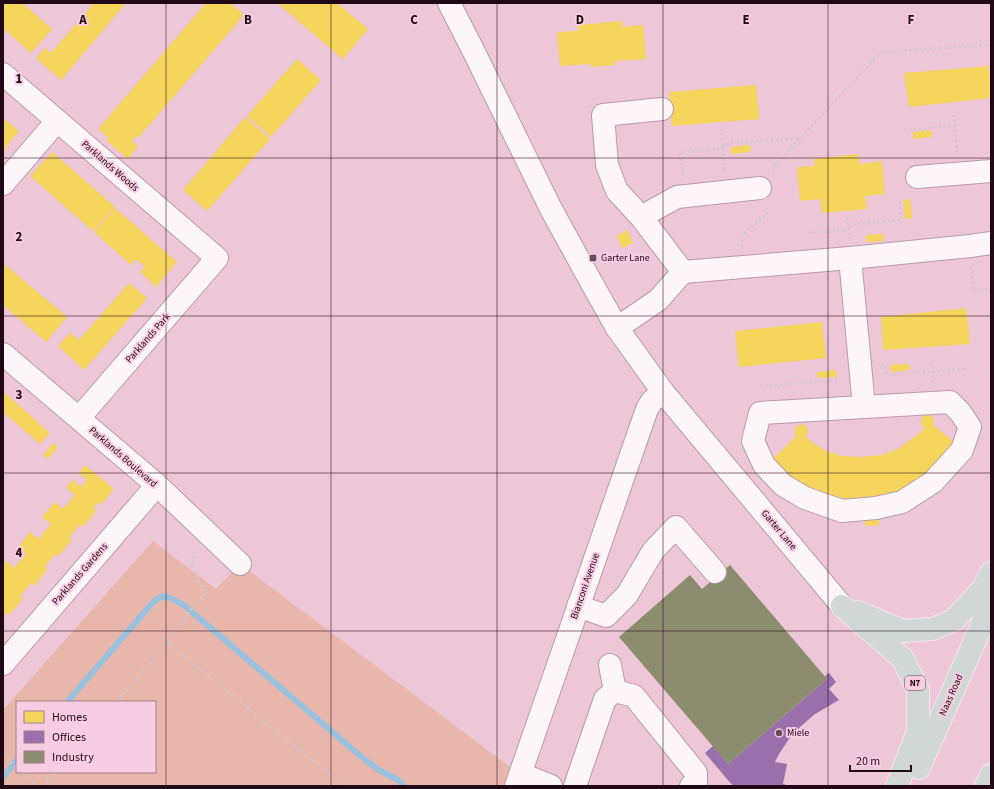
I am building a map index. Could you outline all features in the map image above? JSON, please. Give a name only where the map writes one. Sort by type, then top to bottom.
[{"type":"highway","points":[[842,606],[904,631],[933,629],[954,620],[983,589],[991,573]]},
{"type":"highway","name":"Naas Road","points":[[911,786],[991,604]]},
{"type":"highway","name":"N7","points":[[842,606],[903,659],[918,690],[918,731],[897,786]]},
{"type":"highway","points":[[986,786],[991,775]]},
{"type":"street","name":"Garter Lane","points":[[449,3],[551,209],[617,328],[663,392],[842,606]]},
{"type":"street","name":"Parklands Woods","points":[[3,74],[218,258]]},
{"type":"street","points":[[662,109],[603,115],[607,165],[617,191],[642,217],[683,272]]},
{"type":"street","points":[[3,184],[58,121]]},
{"type":"street","points":[[917,177],[991,171]]},
{"type":"street","points":[[642,217],[677,197],[725,192],[767,190]]},
{"type":"street","points":[[617,328],[658,300],[683,272],[850,258],[970,246],[991,242]]},
{"type":"street","name":"Parklands Park","points":[[79,418],[218,258]]},
{"type":"street","points":[[850,258],[864,407]]},
{"type":"street","name":"Parklands Boulevard","points":[[3,354],[157,485],[240,564]]},
{"type":"street","name":"Bianconi Avenue","points":[[518,780],[647,409],[652,401],[663,392]]},
{"type":"street","points":[[950,402],[960,412],[970,427],[962,450],[933,482],[927,486],[902,502],[876,508],[842,511],[805,498],[783,485],[764,465],[753,441],[760,413],[864,407],[950,402]]},
{"type":"street","name":"Parklands Gardens","points":[[3,664],[157,485]]},
{"type":"street","points":[[578,606],[606,616],[627,595],[653,551],[676,527],[715,572]]},
{"type":"street","points":[[610,665],[615,690]]},
{"type":"street","points":[[575,786],[605,699],[615,690]]},
{"type":"street","points":[[615,690],[634,696],[696,773],[696,782],[692,786]]},
{"type":"street","points":[[518,780],[551,786]]},
{"type":"path","points":[[744,267],[741,236],[766,214],[767,190],[774,166],[881,52],[991,45]]},
{"type":"path","points":[[954,115],[959,174]]},
{"type":"path","points":[[904,130],[955,126]]},
{"type":"path","points":[[722,133],[725,192]]},
{"type":"path","points":[[685,196],[680,153],[718,149],[729,143],[796,138],[799,140]]},
{"type":"path","points":[[848,225],[902,220],[900,200]]},
{"type":"path","points":[[808,234],[848,230]]},
{"type":"path","points":[[970,246],[973,290],[991,289]]},
{"type":"path","points":[[118,701],[168,643],[179,624],[205,593],[192,567],[195,549]]},
{"type":"path","points":[[168,643],[344,786]]},
{"type":"path","points":[[3,756],[16,767]]},
{"type":"path","points":[[23,773],[38,786]]},
{"type":"path","points":[[44,786],[55,773]]},
{"type":"shaded area","points":[[153,541],[216,589],[240,564],[514,770],[508,786],[3,786],[3,710]]},
{"type":"building: Homes","points":[[3,3],[22,3],[52,29],[31,53],[3,28]]},
{"type":"building: Homes","points":[[94,3],[126,3],[61,80],[36,58],[45,48],[51,53]]},
{"type":"building: Homes","points":[[206,3],[230,3],[244,15],[138,138],[136,136],[132,141],[138,146],[128,159],[106,140],[108,137],[98,129]]},
{"type":"building: Homes","points":[[277,3],[337,3],[368,29],[343,59]]},
{"type":"building: Homes","points":[[622,21],[622,27],[643,25],[646,59],[615,61],[615,65],[591,67],[591,64],[560,66],[557,32],[578,31],[577,25]]},
{"type":"building: Homes","points":[[297,59],[321,80],[271,137],[247,116]]},
{"type":"building: Homes","points":[[989,66],[991,98],[909,107],[904,73]]},
{"type":"building: Homes","points":[[756,85],[759,119],[672,126],[669,92]]},
{"type":"building: Homes","points":[[245,117],[270,139],[207,211],[183,190]]},
{"type":"building: Homes","points":[[3,118],[19,131],[5,148],[6,149],[3,153]]},
{"type":"building: Homes","points":[[932,130],[932,137],[913,139],[913,132]]},
{"type":"building: Homes","points":[[750,145],[750,152],[731,154],[731,147]]},
{"type":"building: Homes","points":[[52,152],[115,207],[93,231],[30,176]]},
{"type":"building: Homes","points":[[858,154],[859,164],[882,161],[885,194],[865,196],[867,209],[822,213],[820,199],[800,201],[797,167],[815,166],[814,159]]},
{"type":"building: Homes","points":[[910,199],[912,218],[905,219],[903,200]]},
{"type":"building: Homes","points":[[115,208],[177,262],[156,287],[140,272],[145,267],[136,259],[131,265],[94,232]]},
{"type":"building: Homes","points":[[627,230],[633,243],[622,248],[616,236]]},
{"type":"building: Homes","points":[[883,234],[884,241],[866,242],[866,235]]},
{"type":"building: Homes","points":[[3,263],[67,317],[46,342],[3,305]]},
{"type":"building: Homes","points":[[129,283],[147,298],[84,370],[58,346],[70,333],[79,340]]},
{"type":"building: Homes","points":[[966,308],[970,344],[883,350],[881,317]]},
{"type":"building: Homes","points":[[822,322],[826,358],[739,367],[735,331]]},
{"type":"building: Homes","points":[[909,364],[910,370],[891,372],[890,365]]},
{"type":"building: Homes","points":[[836,370],[837,377],[818,378],[817,372]]},
{"type":"building: Homes","points":[[5,393],[50,433],[40,444],[3,412],[3,395]]},
{"type":"building: Homes","points":[[927,414],[934,419],[933,425],[962,448],[921,484],[881,498],[857,500],[831,496],[801,485],[770,462],[796,436],[794,432],[795,428],[799,425],[803,424],[807,427],[808,431],[807,435],[805,436],[826,451],[842,456],[859,457],[882,455],[898,449],[925,428],[921,425],[921,420],[923,416]]},
{"type":"building: Homes","points":[[53,443],[58,447],[48,459],[43,455]]},
{"type":"building: Homes","points":[[85,465],[114,489],[102,504],[99,502],[93,508],[96,511],[83,527],[80,524],[69,538],[72,540],[58,556],[55,554],[45,567],[47,570],[34,586],[31,583],[20,597],[23,599],[9,615],[7,613],[3,618],[3,565],[6,561],[14,568],[26,554],[18,547],[30,532],[39,539],[51,524],[42,517],[55,502],[63,509],[75,495],[66,488],[73,480],[81,487],[87,480],[79,473]]},
{"type":"building: Homes","points":[[878,514],[879,525],[865,526],[864,516]]},
{"type":"building: Offices","name":"Miele","points":[[829,673],[836,682],[829,689],[839,700],[815,714],[800,727],[789,739],[775,762],[787,764],[783,784],[787,786],[733,786],[705,753],[713,746],[728,764],[827,679],[825,676]]},
{"type":"building: Industry","points":[[730,565],[827,679],[728,764],[619,637],[690,575],[702,589]]},
{"type":"waterway","points":[[68,701],[154,601],[163,596],[173,599],[185,606],[364,759],[379,770],[398,780],[404,786]]},
{"type":"waterway","points":[[3,777],[16,761]]},
{"type":"place","name":"Garter Lane","points":[[593,258]]},
{"type":"place","name":"Miele","points":[[779,733]]}]
